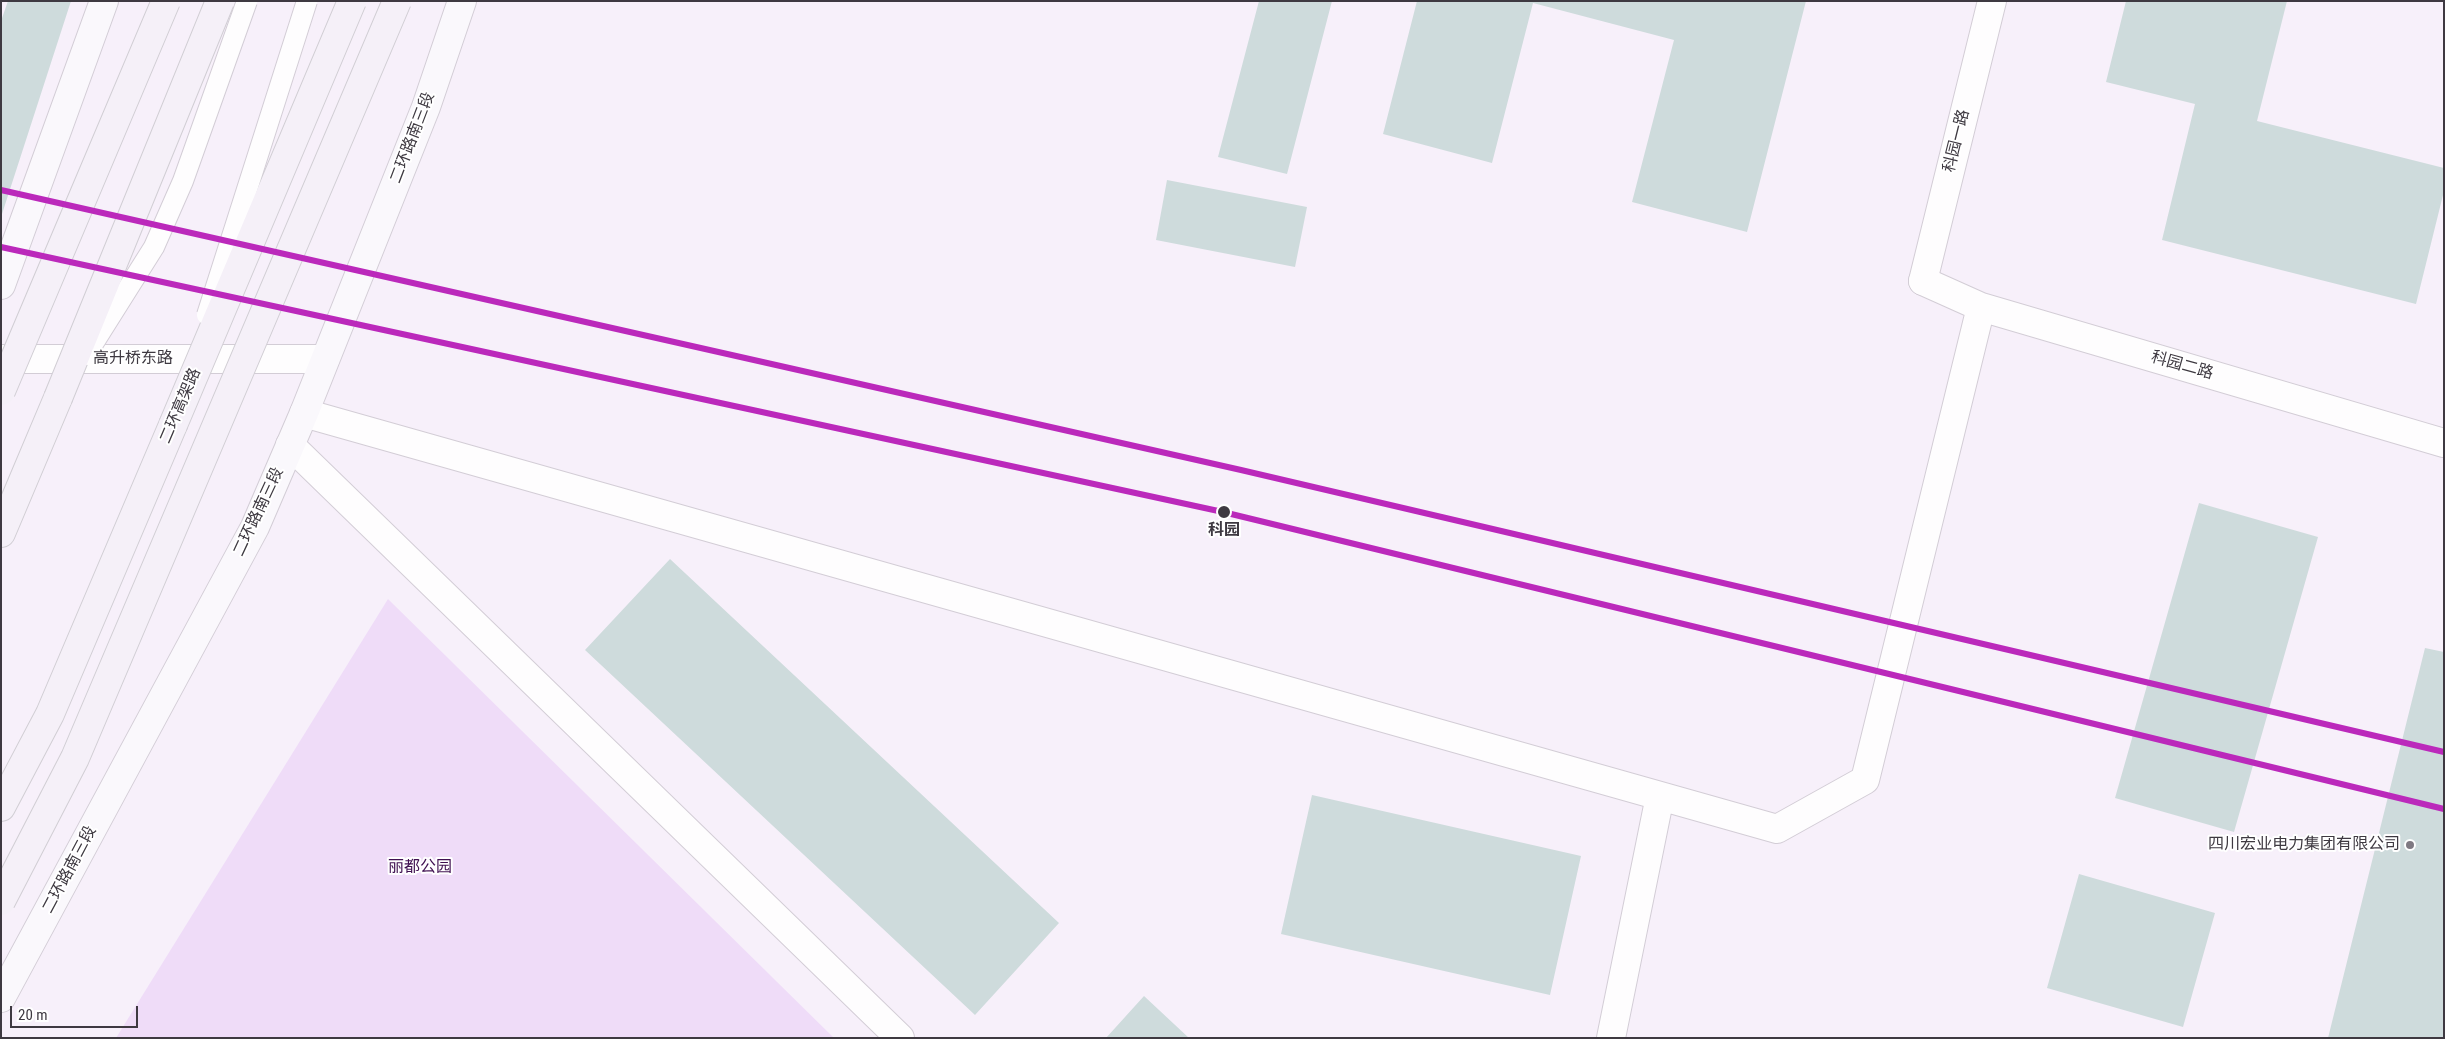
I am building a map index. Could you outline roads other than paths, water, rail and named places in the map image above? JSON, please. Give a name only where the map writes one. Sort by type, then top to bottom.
[{"type":"highway","points":[[1,391],[166,1]]},
{"type":"highway","points":[[1,533],[220,1]]},
{"type":"highway","name":"二环高架路","points":[[1,807],[50,714],[352,1]]},
{"type":"highway","points":[[1,901],[75,758],[397,1]]},
{"type":"main road","points":[[1,285],[104,1]]},
{"type":"main road","name":"二环路南三段","points":[[1,998],[255,527],[304,413],[426,107],[462,1]]},
{"type":"street","name":"科园一路","points":[[1922,282],[1992,1]]},
{"type":"street","name":"科园二路","points":[[1922,282],[1981,307],[2444,443]]},
{"type":"street","points":[[304,413],[1777,829],[1864,780],[1981,307]]},
{"type":"street","name":"高升桥东路","points":[[1,359],[326,358]]},
{"type":"street","points":[[290,445],[900,1038]]},
{"type":"street","points":[[1611,1038],[1660,796]]},
{"type":"lane","points":[[58,398],[154,246],[183,181],[247,1]]},
{"type":"lane","points":[[173,425],[282,74],[307,1]]},
{"type":"place","name":"科园","points":[[1224,512]]},
{"type":"place","name":"四川宏业电力集团有限公司","points":[[2410,845]]},
{"type":"park label","name":"丽都公园","points":[[420,868]]}]
